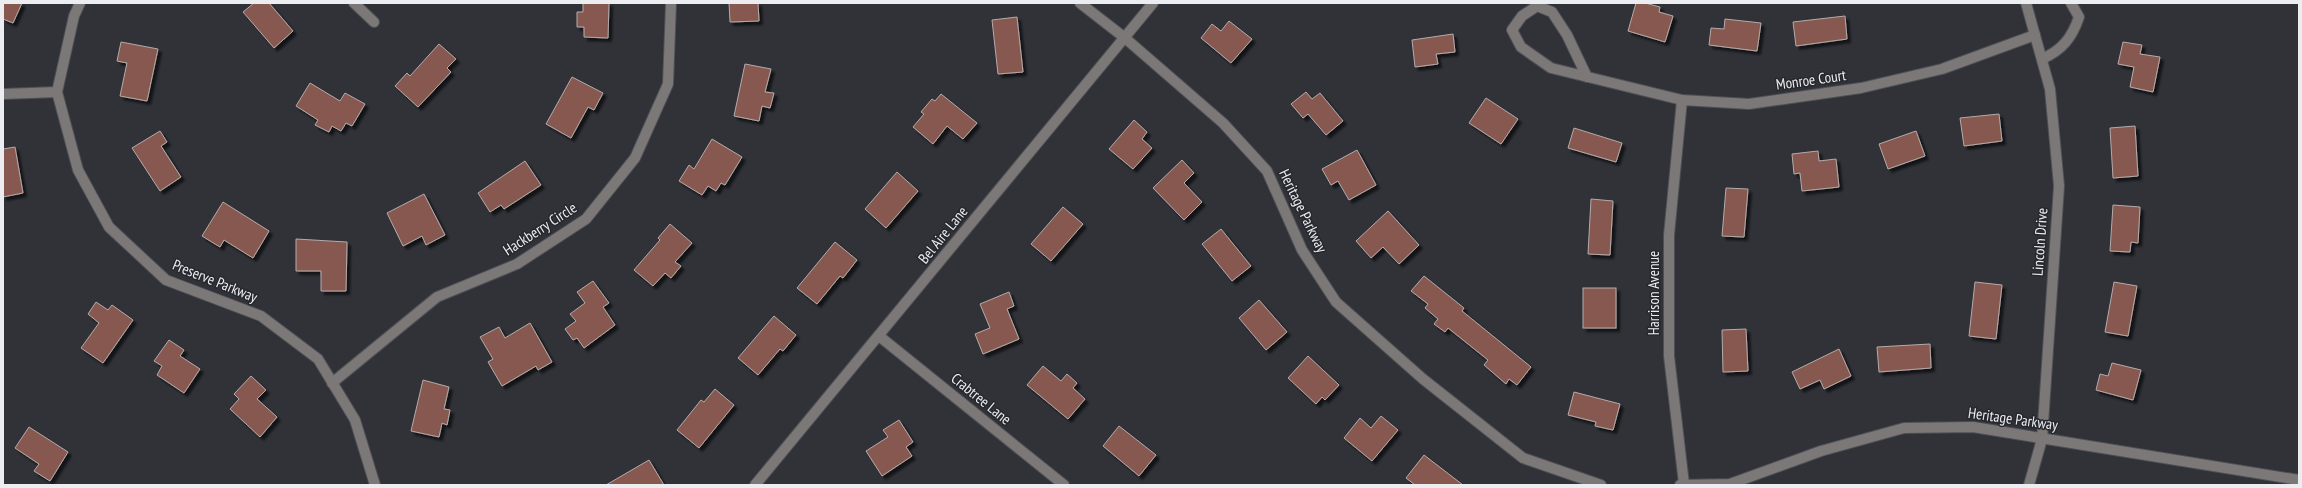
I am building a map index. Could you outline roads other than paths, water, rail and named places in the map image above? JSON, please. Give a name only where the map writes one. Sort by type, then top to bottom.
[{"type":"street","name":"Preserve Parkway","points":[[80,3],[74,16],[57,92],[78,170],[109,227],[166,280],[261,316],[318,359],[355,420],[375,485]]},
{"type":"street","points":[[354,3],[374,22]]},
{"type":"street","name":"Hackberry Circle","points":[[332,383],[437,297],[517,264],[586,220],[635,158],[668,84],[671,3]]},
{"type":"street","name":"Heritage Parkway","points":[[1080,3],[1125,38],[1223,123],[1267,171],[1302,250],[1336,302],[1423,379],[1523,458],[1601,485]]},
{"type":"street","name":"Bel Aire Lane","points":[[755,485],[1154,3]]},
{"type":"street","points":[[2042,59],[2056,52],[2072,36],[2079,17],[2071,3]]},
{"type":"street","name":"Lincoln Drive","points":[[2029,4],[2035,35],[2050,88],[2058,186],[2042,439],[2029,485]]},
{"type":"street","name":"Monroe Court","points":[[1587,77],[1567,35],[1552,12],[1537,6],[1522,16],[1512,30],[1521,47],[1551,68],[1587,77],[1682,100],[1749,104],[1860,88],[1942,68],[2035,35]]},
{"type":"street","points":[[3,94],[57,92]]},
{"type":"street","name":"Harrison Avenue","points":[[1682,100],[1669,235],[1670,356],[1682,485]]},
{"type":"street","name":"Crabtree Lane","points":[[879,336],[1064,485]]},
{"type":"street","name":"Heritage Parkway","points":[[1682,485],[1730,484],[1821,451],[1904,428],[1973,426],[2042,439],[2299,480]]}]
